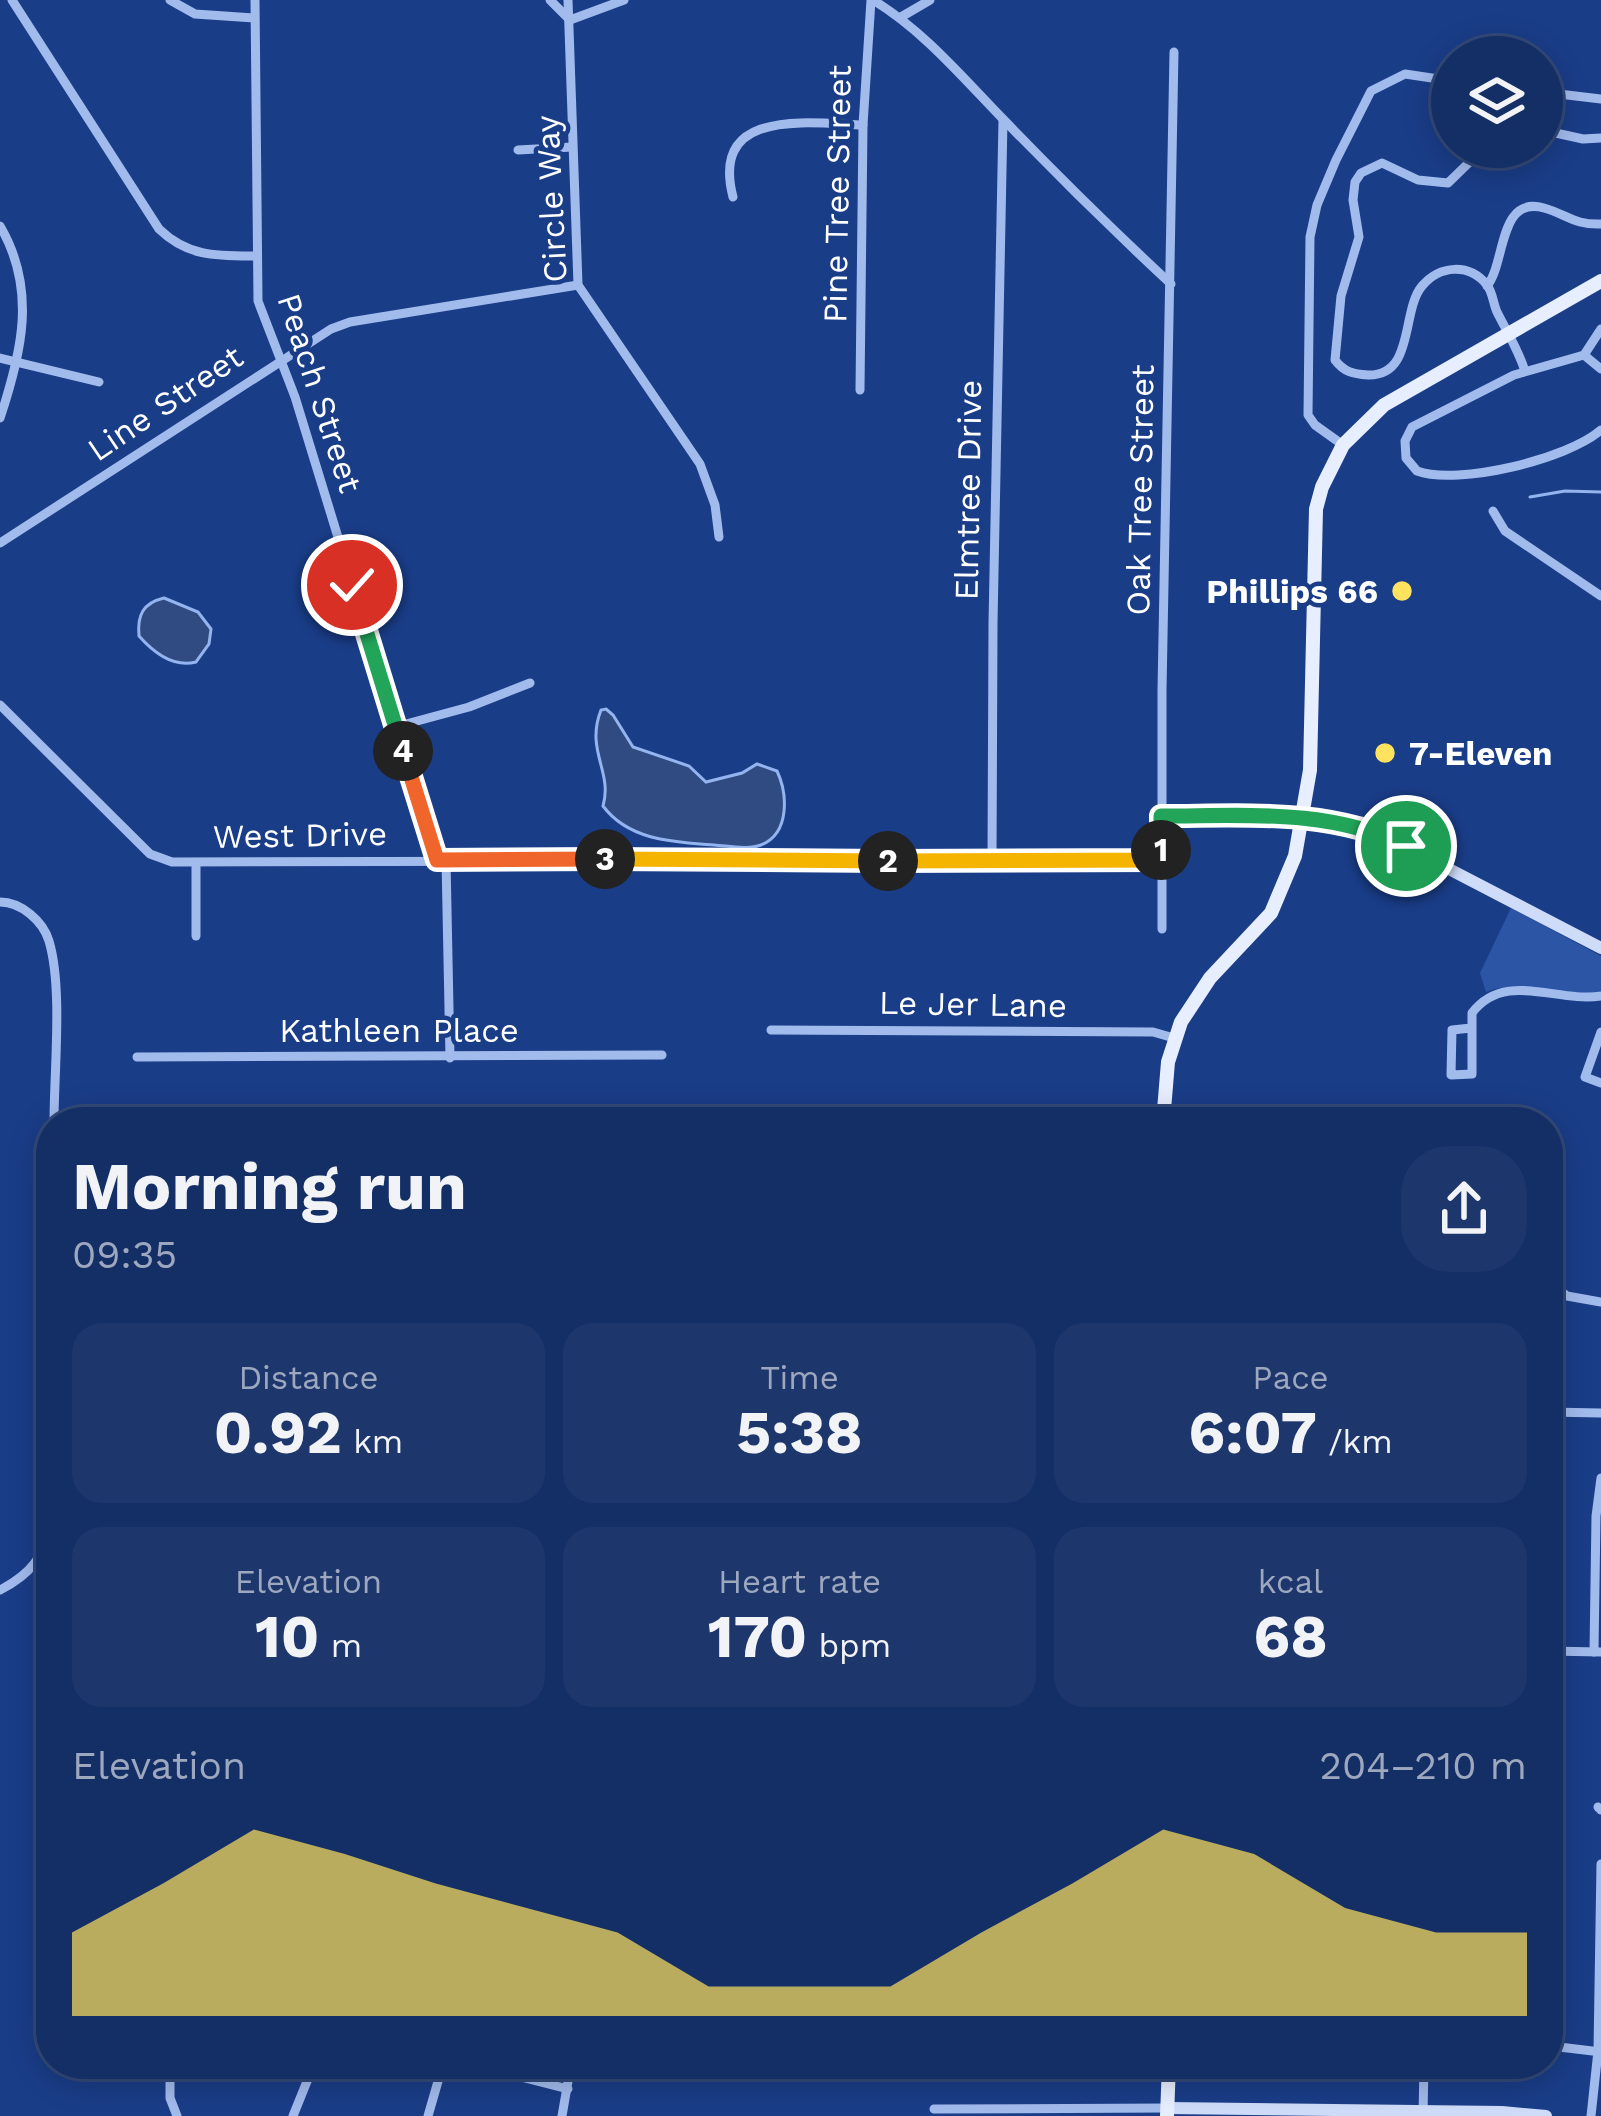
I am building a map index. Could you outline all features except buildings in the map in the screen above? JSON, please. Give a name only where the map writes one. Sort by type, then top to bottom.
[{"type":"main road","points":[[1165,1107],[1174,1038],[1191,1002],[1254,936],[1286,886],[1304,817],[1310,770],[1314,528],[1322,487],[1343,445],[1384,405],[1601,281]]},
{"type":"main road","points":[[1167,2112],[1168,2079]]},
{"type":"street","points":[[12,0],[159,229],[205,256],[255,256]]},
{"type":"street","points":[[170,0],[195,14],[254,18]]},
{"type":"street","name":"Peach Street","points":[[255,0],[258,301],[441,860],[450,1058]]},
{"type":"street","points":[[550,0],[569,20],[624,0]]},
{"type":"street","name":"Circle Way","points":[[568,0],[578,284],[600,323],[697,458],[712,494],[719,537]]},
{"type":"street","points":[[872,0],[902,17],[948,59],[1003,120],[1171,284]]},
{"type":"street","name":"Pine Tree Street","points":[[860,389],[863,125],[872,0]]},
{"type":"street","points":[[902,17],[930,0]]},
{"type":"street","name":"Oak Tree Street","points":[[1162,929],[1174,52]]},
{"type":"street","points":[[1343,445],[1308,415],[1307,265],[1313,221],[1371,91],[1405,74],[1431,78]]},
{"type":"street","points":[[1563,94],[1601,99]]},
{"type":"street","name":"Elmtree Drive","points":[[992,862],[1003,120]]},
{"type":"street","points":[[733,197],[731,154],[746,136],[763,126],[863,125]]},
{"type":"street","points":[[1563,135],[1601,138]]},
{"type":"street","points":[[518,150],[572,147]]},
{"type":"street","points":[[1335,360],[1341,296],[1358,245],[1355,182],[1361,173],[1382,163],[1410,172],[1418,180],[1448,182],[1463,168]]},
{"type":"street","points":[[1487,286],[1499,268],[1506,225],[1525,208],[1541,207],[1573,223],[1601,224]]},
{"type":"street","points":[[0,226],[14,252],[24,322],[0,418]]},
{"type":"street","points":[[1307,364],[1335,360],[1350,373],[1362,375],[1390,368],[1405,344],[1420,288],[1442,271],[1469,272],[1487,286],[1526,371]]},
{"type":"street","name":"Line Street","points":[[0,543],[280,358],[350,322],[578,284]]},
{"type":"street","points":[[1601,329],[1584,356],[1526,371],[1412,427],[1405,441],[1406,458],[1417,471],[1451,478],[1566,449],[1601,430]]},
{"type":"street","points":[[1584,356],[1601,369]]},
{"type":"street","points":[[0,358],[99,382]]},
{"type":"street","points":[[1493,512],[1505,531],[1601,596]]},
{"type":"street","points":[[395,727],[469,707],[530,683]]},
{"type":"street","name":"West Drive","points":[[0,705],[160,859],[1160,860]]},
{"type":"street","points":[[1161,816],[1304,817],[1395,841],[1601,948]]},
{"type":"street","points":[[196,862],[196,936]]},
{"type":"street","points":[[0,902],[28,912],[49,937],[55,972],[54,1107]]},
{"type":"street","points":[[1471,1028],[1452,1030],[1451,1075],[1472,1074],[1472,1013],[1496,992],[1601,996]]},
{"type":"street","name":"Le Jer Lane","points":[[771,1030],[1153,1032],[1174,1038]]},
{"type":"street","points":[[1601,1032],[1585,1077],[1601,1083]]},
{"type":"street","name":"Kathleen Place","points":[[137,1057],[662,1055]]},
{"type":"street","points":[[1563,1293],[1601,1302]]},
{"type":"street","points":[[1563,1412],[1601,1413]]},
{"type":"street","points":[[1563,1651],[1598,1652],[1596,1516],[1601,1478]]},
{"type":"street","points":[[0,1590],[36,1565]]},
{"type":"street","points":[[1591,2116],[1600,2051],[1601,1864]]},
{"type":"street","points":[[1563,2047],[1600,2051]]},
{"type":"street","points":[[170,2079],[177,2116]]},
{"type":"street","points":[[293,2116],[308,2079]]},
{"type":"street","points":[[428,2116],[439,2079]]},
{"type":"street","points":[[526,2079],[568,2089]]},
{"type":"street","points":[[562,2116],[569,2079]]},
{"type":"street","points":[[1423,2114],[1424,2079]]},
{"type":"street","points":[[934,2109],[1546,2116]]},
{"type":"shaded area","points":[[164,598],[198,612],[211,629],[209,644],[196,662],[164,658],[139,636],[143,611]]},
{"type":"shaded area","points":[[606,709],[633,747],[689,766],[706,782],[757,764],[777,771],[784,800],[778,831],[761,845],[744,847],[669,841],[639,833],[614,818],[603,806],[605,782],[596,737],[601,710]]},
{"type":"shaded area","points":[[1511,908],[1601,956],[1601,991],[1515,987],[1486,992],[1480,973]]},
{"type":"waterway","points":[[1530,497],[1601,492]]},
{"type":"place","name":"Phillips 66","points":[[1402,591]]},
{"type":"place","name":"7-Eleven","points":[[1385,753]]},
{"type":"route","points":[[352,585],[437,860],[1160,860],[1161,816],[1304,817],[1406,846]]}]
